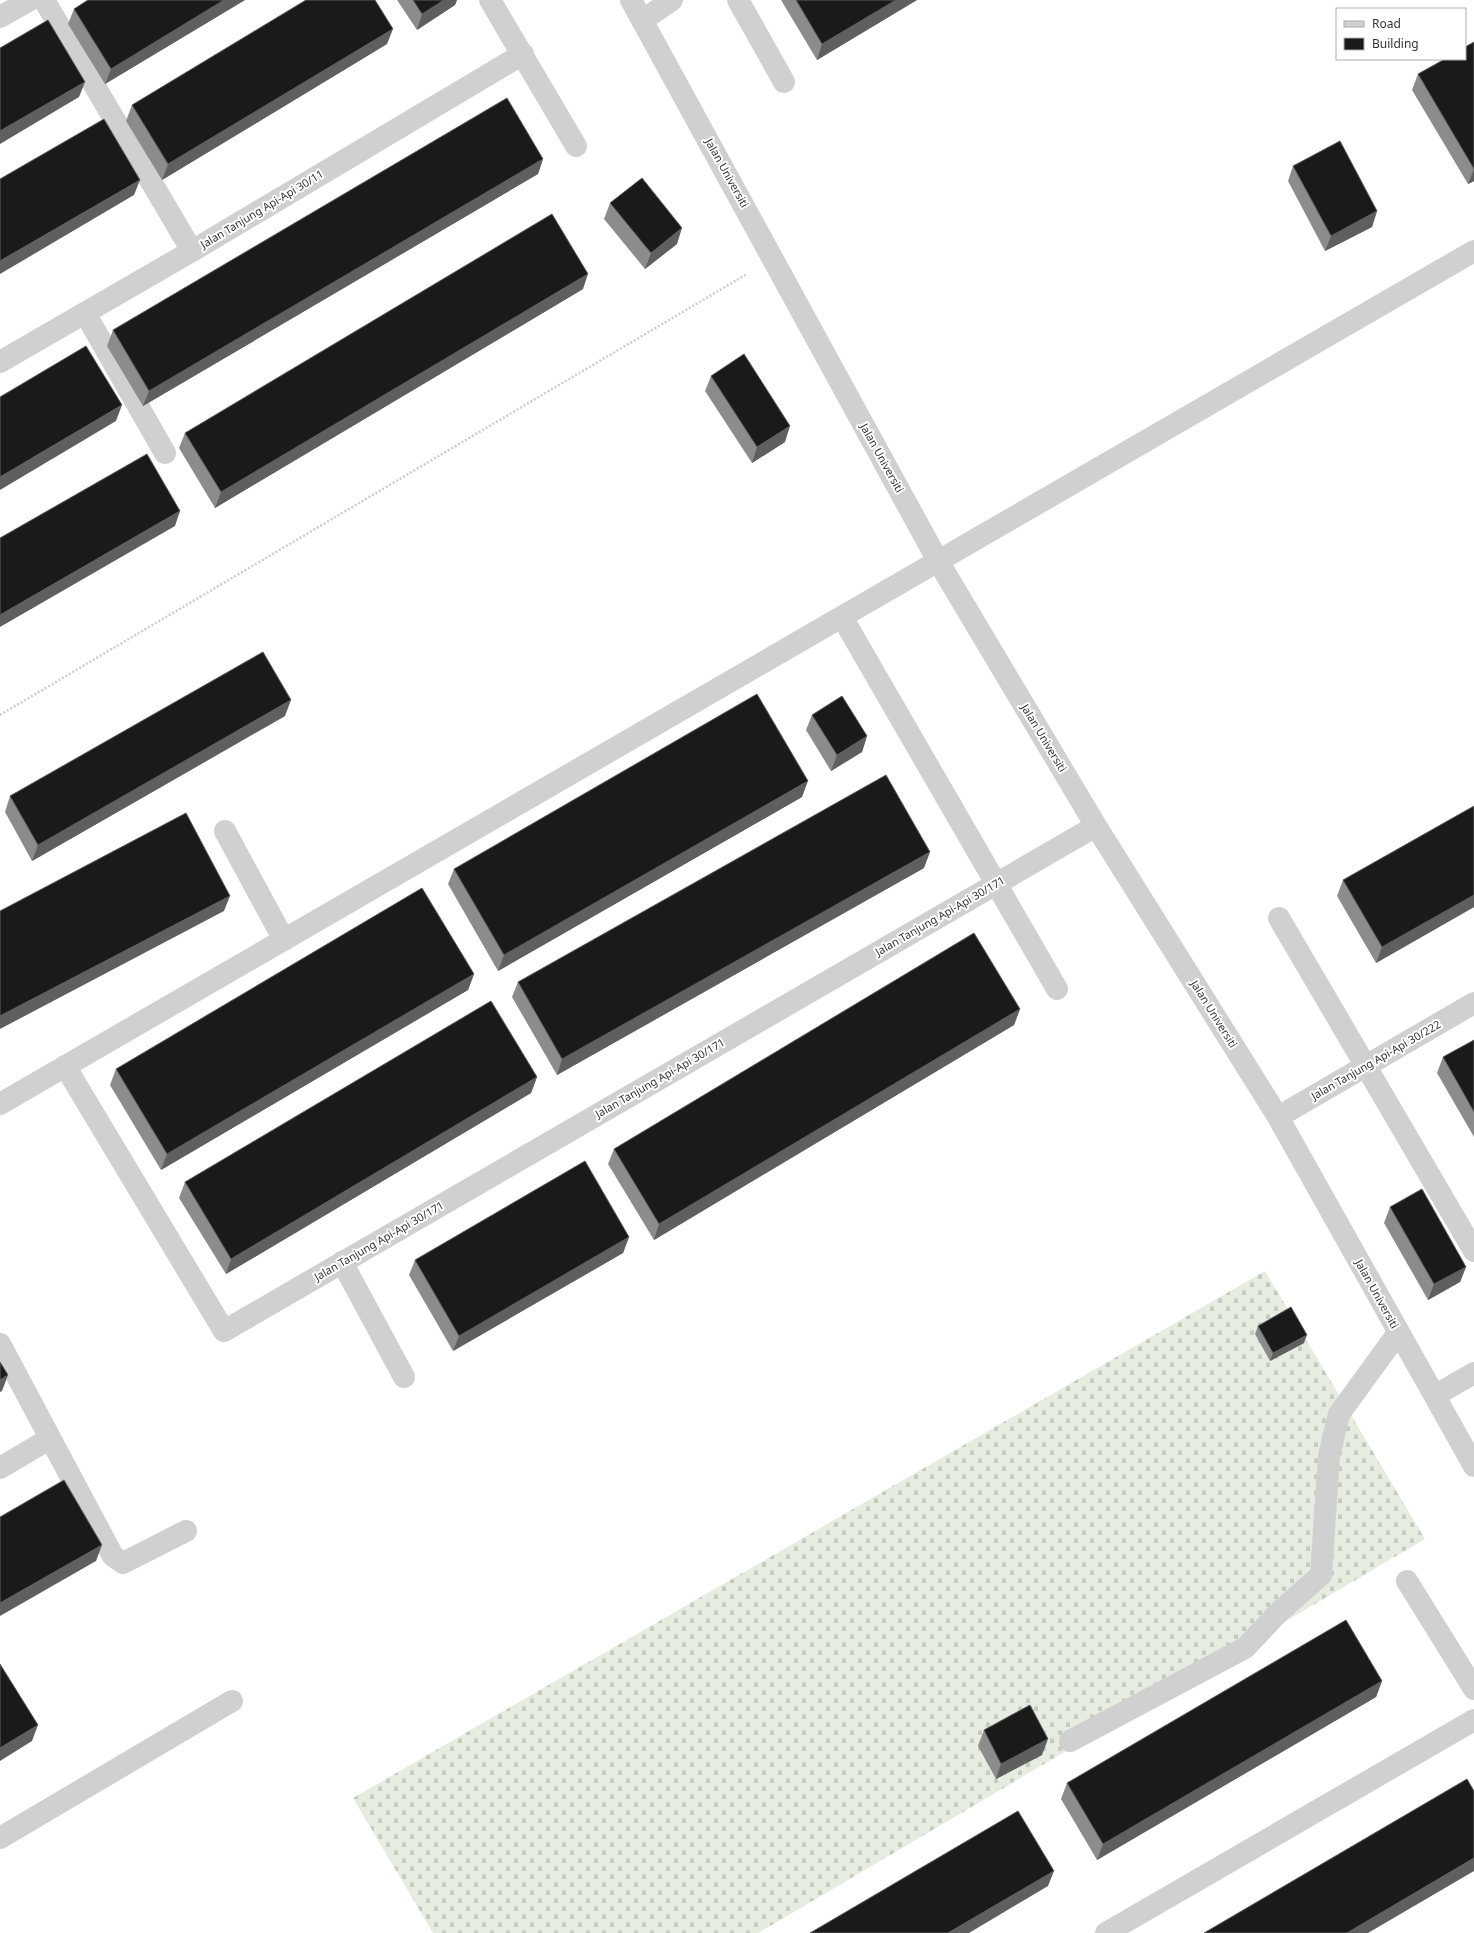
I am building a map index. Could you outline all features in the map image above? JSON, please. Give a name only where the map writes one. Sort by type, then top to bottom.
[{"type":"street","points":[[0,17],[30,0]]},
{"type":"street","points":[[44,0],[192,251]]},
{"type":"street","points":[[490,0],[576,146]]},
{"type":"street","name":"Jalan Universiti","points":[[631,0],[938,561],[1096,826],[1278,1117],[1398,1333],[1436,1395],[1474,1466]]},
{"type":"street","points":[[643,20],[672,0]]},
{"type":"street","points":[[738,0],[784,82]]},
{"type":"street","name":"Jalan Tanjung Api-Api 30/11","points":[[0,362],[192,251],[523,54]]},
{"type":"street","points":[[0,1104],[1474,251]]},
{"type":"street","points":[[85,313],[165,454]]},
{"type":"street","points":[[842,617],[1057,989]]},
{"type":"street","name":"Jalan Tanjung Api-Api 30/171","points":[[65,1066],[224,1331],[1096,826]]},
{"type":"street","points":[[225,831],[284,940]]},
{"type":"street","points":[[1279,918],[1474,1251]]},
{"type":"street","name":"Jalan Tanjung Api-Api 30/222","points":[[1278,1117],[1474,1003]]},
{"type":"street","points":[[342,1262],[404,1376]]},
{"type":"street","points":[[1070,1741],[1245,1648],[1280,1612],[1321,1575],[1329,1456],[1339,1414],[1398,1333]]},
{"type":"street","points":[[0,1344],[49,1439],[113,1556],[123,1564],[186,1531]]},
{"type":"street","points":[[1436,1395],[1474,1373]]},
{"type":"street","points":[[0,1468],[49,1439]]},
{"type":"street","points":[[1407,1581],[1474,1689]]},
{"type":"street","points":[[0,1838],[232,1701]]},
{"type":"street","points":[[1106,1933],[1474,1720]]},
{"type":"path","points":[[0,715],[774,259]]},
{"type":"green space","points":[[1265,1271],[1425,1539],[758,1933],[433,1933],[353,1798]]},
{"type":"building","points":[[88,0],[224,0],[111,69],[74,9]]},
{"type":"building","points":[[306,0],[375,0],[393,29],[168,164],[132,105]]},
{"type":"building","points":[[413,0],[444,0],[422,14]]},
{"type":"building","points":[[796,0],[896,0],[822,44]]},
{"type":"building","points":[[48,20],[85,82],[0,131],[0,48]]},
{"type":"building","points":[[1474,42],[1474,169],[1418,74],[1443,60],[1466,60],[1466,46]]},
{"type":"building","points":[[507,98],[543,159],[149,391],[113,330]]},
{"type":"building","points":[[104,119],[140,180],[0,261],[0,179]]},
{"type":"building","points":[[1340,141],[1377,211],[1331,236],[1293,166]]},
{"type":"building","points":[[642,178],[682,228],[651,253],[610,203]]},
{"type":"building","points":[[552,214],[588,274],[221,492],[185,433]]},
{"type":"building","points":[[86,346],[122,405],[0,477],[0,397]]},
{"type":"building","points":[[744,354],[790,426],[757,447],[711,376]]},
{"type":"building","points":[[147,454],[180,511],[0,615],[0,538]]},
{"type":"building","points":[[263,652],[291,700],[38,845],[10,796]]},
{"type":"building","points":[[757,694],[808,781],[504,955],[454,869]]},
{"type":"building","points":[[842,696],[867,736],[837,755],[812,715]]},
{"type":"building","points":[[886,775],[930,852],[562,1059],[518,982]]},
{"type":"building","points":[[1474,806],[1474,895],[1382,947],[1343,880]]},
{"type":"building","points":[[186,813],[230,896],[0,1016],[0,911]]},
{"type":"building","points":[[422,888],[474,974],[167,1154],[116,1069]]},
{"type":"building","points":[[974,933],[1020,1009],[659,1224],[614,1149]]},
{"type":"building","points":[[491,1001],[537,1077],[231,1259],[185,1182]]},
{"type":"building","points":[[1474,1040],[1474,1112],[1443,1057]]},
{"type":"building","points":[[585,1161],[629,1237],[459,1336],[415,1260]]},
{"type":"building","points":[[1422,1189],[1466,1267],[1434,1284],[1390,1207]]},
{"type":"building","points":[[1291,1307],[1307,1335],[1273,1353],[1258,1326]]},
{"type":"building","points":[[0,1362],[8,1375],[0,1380]]},
{"type":"building","points":[[64,1480],[102,1545],[0,1603],[0,1517]]},
{"type":"building","points":[[1346,1620],[1382,1681],[1103,1844],[1067,1783]]},
{"type":"building","points":[[0,1664],[38,1725],[0,1748]]},
{"type":"building","points":[[1030,1705],[1048,1739],[1001,1764],[984,1730]]},
{"type":"building","points":[[1467,1779],[1474,1791],[1474,1858],[1347,1933],[1204,1933]]},
{"type":"building","points":[[1018,1811],[1054,1871],[948,1933],[810,1933]]}]
